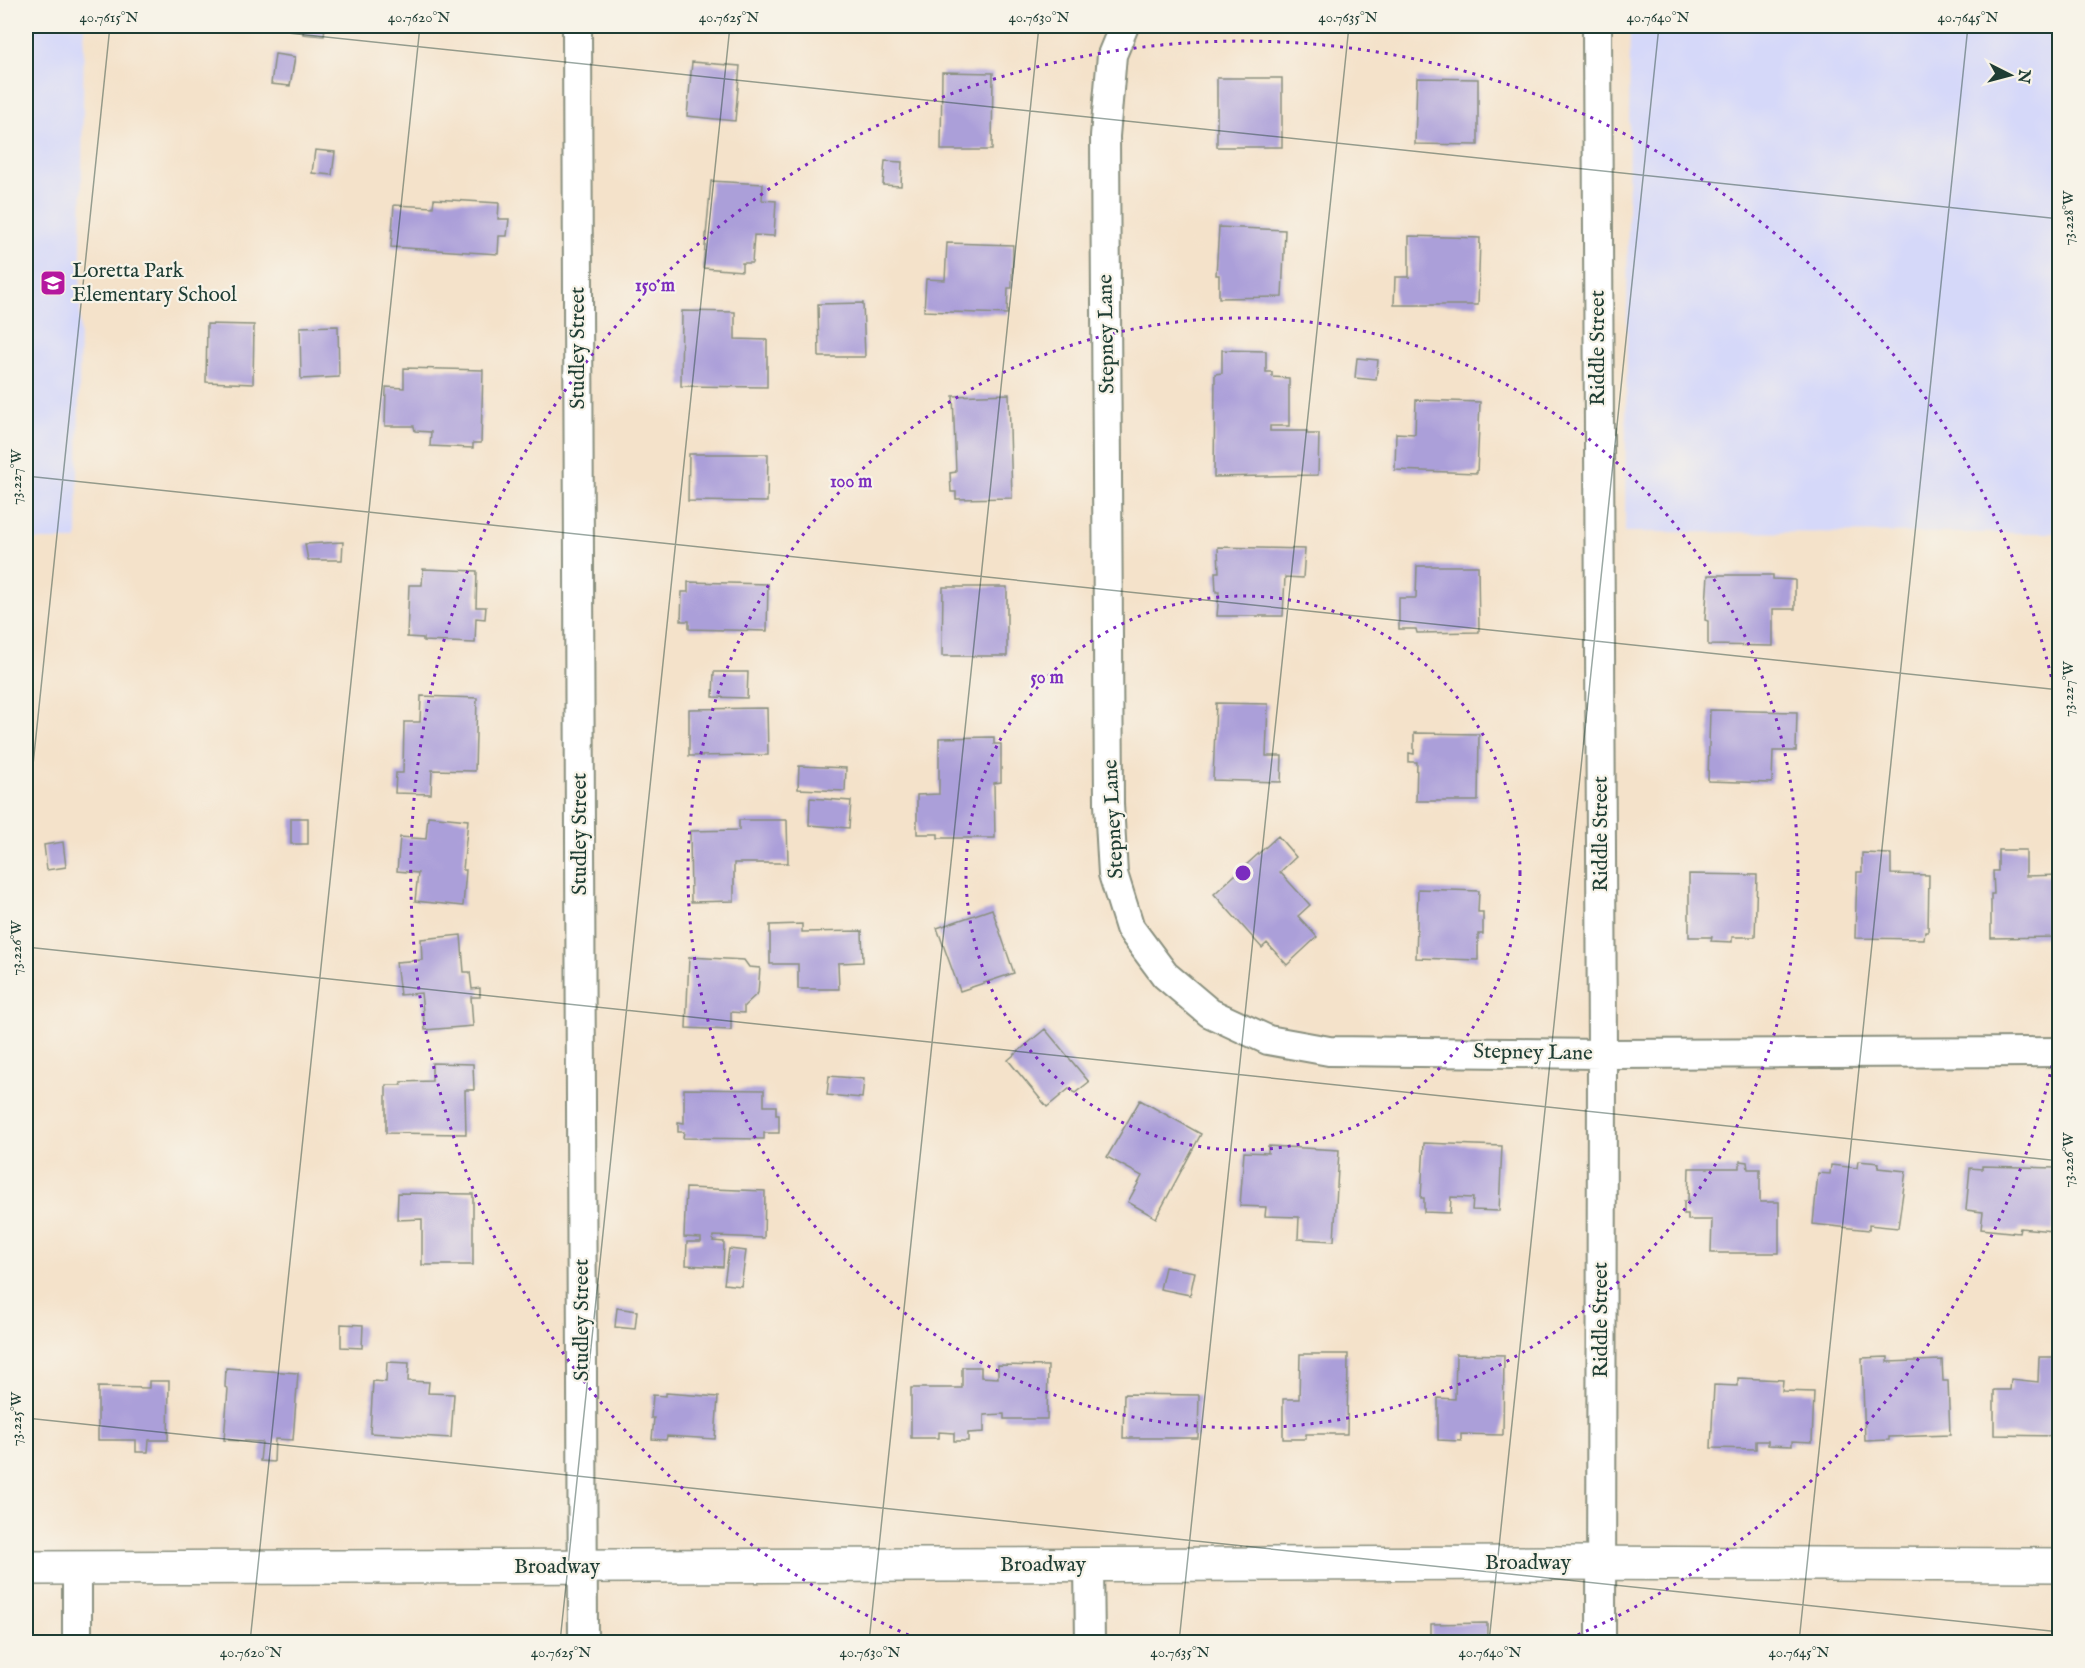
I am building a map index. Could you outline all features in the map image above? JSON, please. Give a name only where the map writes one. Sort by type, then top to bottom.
[{"type":"street","name":"Studley Street","points":[[577,26],[583,1642]]},
{"type":"street","name":"Stepney Lane","points":[[1124,26],[1112,55],[1105,136],[1109,804],[1113,874],[1130,928],[1165,975],[1210,1012],[1268,1040],[1329,1051],[1602,1054],[2060,1052]]},
{"type":"street","name":"Riddle Street","points":[[1597,26],[1602,1054],[1601,1642]]},
{"type":"street","name":"Broadway","points":[[26,1568],[1601,1563],[2060,1565]]},
{"type":"street","points":[[1089,1564],[1090,1642]]},
{"type":"street","points":[[77,1568],[77,1642]]},
{"type":"shaded area","name":"Loretta Park Elementary School","points":[[26,26],[84,26],[77,540],[26,540]]},
{"type":"shaded area","points":[[1630,26],[2059,26],[2059,533],[1625,532]]},
{"type":"building","points":[[304,26],[325,26],[324,36],[303,34]]},
{"type":"building","points":[[707,26],[738,26],[738,31],[707,31]]},
{"type":"building","points":[[275,54],[295,57],[290,86],[271,84]]},
{"type":"building","points":[[692,62],[740,66],[735,121],[687,116]]},
{"type":"building","points":[[942,72],[993,73],[992,150],[941,150]]},
{"type":"building","points":[[1217,78],[1282,78],[1282,147],[1217,147]]},
{"type":"building","points":[[1417,78],[1478,79],[1478,145],[1415,144]]},
{"type":"building","points":[[315,150],[335,152],[332,175],[312,173]]},
{"type":"building","points":[[885,161],[902,162],[901,186],[883,185]]},
{"type":"building","points":[[711,181],[763,184],[762,200],[776,201],[774,236],[754,235],[752,263],[742,263],[742,271],[703,268]]},
{"type":"building","points":[[434,199],[499,203],[498,219],[509,219],[507,236],[499,236],[498,254],[391,247],[394,205],[433,207]]},
{"type":"building","points":[[1219,227],[1285,230],[1282,297],[1219,298],[1219,275],[1216,275]]},
{"type":"building","points":[[1409,236],[1480,238],[1478,305],[1394,305],[1395,277],[1409,277]]},
{"type":"building","points":[[947,243],[1013,245],[1012,288],[1008,288],[1007,314],[924,311],[926,279],[945,280]]},
{"type":"building","points":[[863,303],[865,357],[819,357],[818,304]]},
{"type":"building","points":[[682,311],[735,312],[735,339],[767,340],[767,387],[681,386]]},
{"type":"building","points":[[207,324],[254,325],[253,384],[206,382]]},
{"type":"building","points":[[338,326],[339,377],[301,379],[300,327]]},
{"type":"building","points":[[1222,350],[1266,351],[1266,372],[1272,372],[1272,377],[1289,378],[1289,426],[1270,426],[1270,431],[1307,431],[1307,434],[1319,434],[1318,475],[1214,477],[1215,374],[1222,373]]},
{"type":"building","points":[[1357,358],[1378,360],[1376,380],[1355,378]]},
{"type":"building","points":[[404,368],[483,370],[481,443],[473,443],[473,448],[430,446],[431,432],[415,431],[414,426],[385,426],[386,387],[404,388]]},
{"type":"building","points":[[1009,394],[1012,498],[956,499],[956,492],[951,492],[950,473],[956,472],[953,396]]},
{"type":"building","points":[[1416,400],[1480,402],[1477,473],[1395,470],[1396,433],[1415,434]]},
{"type":"building","points":[[689,454],[768,454],[767,502],[688,501]]},
{"type":"building","points":[[343,542],[342,560],[308,560],[305,544]]},
{"type":"building","points":[[1218,547],[1305,549],[1303,578],[1285,577],[1283,616],[1217,616],[1219,592],[1216,592],[1215,572],[1219,572]]},
{"type":"building","points":[[1417,566],[1478,566],[1479,632],[1417,633],[1416,629],[1399,629],[1399,598],[1416,598]]},
{"type":"building","points":[[423,569],[477,571],[476,607],[486,607],[485,619],[476,618],[475,643],[423,641],[423,638],[407,637],[409,585],[422,585]]},
{"type":"building","points":[[1708,575],[1773,575],[1773,579],[1795,580],[1795,609],[1773,609],[1773,646],[1708,645],[1708,621],[1705,620]]},
{"type":"building","points":[[688,582],[768,584],[767,631],[689,629],[689,621],[681,621],[682,592],[688,592]]},
{"type":"building","points":[[943,587],[1007,587],[1007,656],[942,656]]},
{"type":"building","points":[[714,672],[748,672],[747,698],[713,697]]},
{"type":"building","points":[[421,696],[477,698],[475,771],[432,770],[431,794],[395,793],[396,773],[403,773],[404,722],[420,722]]},
{"type":"building","points":[[1216,703],[1268,704],[1266,756],[1282,756],[1281,782],[1213,780]]},
{"type":"building","points":[[767,708],[768,755],[689,756],[689,709]]},
{"type":"building","points":[[1710,710],[1797,712],[1796,751],[1773,751],[1772,783],[1708,781]]},
{"type":"building","points":[[1414,733],[1479,734],[1478,801],[1416,801],[1417,762],[1409,762],[1409,753],[1414,754]]},
{"type":"building","points":[[994,737],[994,744],[1001,744],[1001,782],[994,783],[995,838],[938,838],[938,834],[917,834],[917,795],[939,794],[939,738]]},
{"type":"building","points":[[799,766],[846,768],[845,791],[798,789]]},
{"type":"building","points":[[810,798],[851,801],[849,828],[809,825]]},
{"type":"building","points":[[428,816],[468,820],[463,870],[466,870],[463,906],[415,901],[418,873],[397,871],[400,837],[426,839]]},
{"type":"building","points":[[291,818],[308,818],[308,844],[291,844]]},
{"type":"building","points":[[739,820],[787,820],[788,863],[734,863],[734,901],[691,902],[690,831],[739,830]]},
{"type":"building","points":[[1278,836],[1296,857],[1280,872],[1310,905],[1298,916],[1317,937],[1287,965],[1267,943],[1262,948],[1214,894]]},
{"type":"building","points":[[63,842],[66,867],[47,870],[44,845]]},
{"type":"building","points":[[1998,850],[2026,850],[2026,876],[2060,875],[2060,937],[1991,938],[1991,894],[1994,894],[1993,871],[1998,871]]},
{"type":"building","points":[[1862,853],[1891,854],[1891,874],[1929,875],[1928,932],[1925,932],[1924,939],[1855,938],[1857,872],[1862,872]]},
{"type":"building","points":[[1689,874],[1757,875],[1755,937],[1732,937],[1732,942],[1711,941],[1712,937],[1689,937]]},
{"type":"building","points":[[1418,889],[1479,891],[1478,912],[1483,912],[1483,934],[1478,934],[1478,960],[1416,958]]},
{"type":"building","points":[[992,909],[1014,973],[960,991],[937,928]]},
{"type":"building","points":[[802,924],[802,932],[862,931],[863,962],[838,963],[839,989],[798,989],[798,964],[770,964],[770,925]]},
{"type":"building","points":[[461,935],[464,972],[470,972],[472,989],[480,988],[480,997],[471,997],[473,1026],[425,1030],[421,993],[400,995],[396,962],[422,960],[421,939]]},
{"type":"building","points":[[689,957],[744,960],[749,967],[760,968],[758,993],[744,1006],[744,1013],[731,1012],[731,1030],[686,1028]]},
{"type":"building","points":[[1045,1029],[1089,1082],[1075,1093],[1070,1088],[1047,1107],[1008,1060]]},
{"type":"building","points":[[432,1063],[473,1064],[474,1090],[465,1090],[466,1134],[386,1133],[386,1085],[432,1081]]},
{"type":"building","points":[[829,1076],[864,1079],[862,1098],[827,1095]]},
{"type":"building","points":[[684,1089],[764,1090],[764,1106],[776,1106],[776,1115],[779,1115],[779,1133],[764,1133],[764,1139],[683,1138],[684,1132],[678,1132],[678,1122],[684,1123]]},
{"type":"building","points":[[1140,1100],[1201,1134],[1156,1218],[1128,1202],[1142,1176],[1107,1157]]},
{"type":"building","points":[[1424,1143],[1502,1146],[1499,1211],[1472,1210],[1473,1198],[1451,1197],[1450,1213],[1424,1212],[1424,1198],[1421,1198]]},
{"type":"building","points":[[1268,1146],[1339,1150],[1334,1241],[1298,1239],[1299,1217],[1265,1216],[1266,1207],[1240,1206],[1244,1152],[1268,1153]]},
{"type":"building","points":[[1740,1161],[1747,1162],[1748,1169],[1760,1169],[1760,1202],[1779,1202],[1779,1253],[1711,1253],[1712,1220],[1688,1220],[1688,1214],[1684,1214],[1684,1201],[1688,1201],[1689,1168],[1740,1168]]},
{"type":"building","points":[[1858,1161],[1879,1163],[1878,1168],[1906,1171],[1898,1228],[1869,1225],[1869,1230],[1813,1224],[1818,1173],[1830,1174],[1831,1165],[1857,1168]]},
{"type":"building","points":[[1982,1166],[2056,1168],[2053,1231],[2020,1228],[2019,1233],[1981,1229],[1983,1212],[1966,1210],[1970,1168],[1982,1169]]},
{"type":"building","points":[[686,1188],[765,1191],[764,1238],[714,1236],[713,1241],[724,1242],[723,1267],[686,1265],[687,1242],[701,1242],[701,1238],[684,1237]]},
{"type":"building","points":[[398,1193],[473,1194],[473,1265],[422,1265],[422,1219],[397,1220]]},
{"type":"building","points":[[729,1249],[746,1251],[741,1286],[724,1284]]},
{"type":"building","points":[[1165,1267],[1195,1272],[1190,1295],[1160,1289]]},
{"type":"building","points":[[617,1308],[637,1311],[635,1329],[615,1327]]},
{"type":"building","points":[[341,1324],[363,1325],[362,1348],[341,1347]]},
{"type":"building","points":[[1300,1354],[1348,1354],[1347,1434],[1306,1434],[1306,1439],[1283,1439],[1283,1399],[1299,1399]]},
{"type":"building","points":[[1456,1354],[1504,1355],[1503,1435],[1461,1434],[1461,1441],[1438,1440],[1438,1398],[1455,1399]]},
{"type":"building","points":[[1888,1357],[1888,1362],[1942,1360],[1943,1381],[1948,1381],[1950,1435],[1889,1437],[1889,1440],[1865,1441],[1862,1358]]},
{"type":"building","points":[[2039,1357],[2060,1357],[2060,1436],[1994,1435],[1994,1390],[2010,1390],[2011,1379],[2038,1382]]},
{"type":"building","points":[[387,1362],[409,1363],[408,1381],[429,1382],[428,1393],[454,1394],[451,1438],[370,1433],[373,1381],[386,1382]]},
{"type":"building","points":[[998,1365],[1048,1366],[1047,1419],[1004,1419],[1004,1414],[984,1415],[984,1432],[968,1433],[968,1441],[954,1441],[954,1433],[939,1432],[939,1438],[911,1438],[911,1388],[962,1388],[962,1367],[981,1367],[981,1377],[998,1378]]},
{"type":"building","points":[[226,1368],[298,1373],[293,1440],[275,1439],[274,1462],[260,1461],[262,1442],[224,1440],[228,1389],[225,1387]]},
{"type":"building","points":[[1738,1378],[1783,1380],[1782,1391],[1814,1392],[1812,1442],[1792,1441],[1792,1446],[1768,1445],[1768,1441],[1756,1441],[1756,1449],[1711,1448],[1714,1385],[1738,1386]]},
{"type":"building","points":[[149,1381],[169,1381],[168,1440],[149,1440],[148,1452],[136,1452],[136,1440],[98,1440],[98,1387],[149,1388]]},
{"type":"building","points":[[666,1393],[718,1397],[715,1439],[667,1436],[666,1440],[652,1439],[653,1395],[666,1396]]},
{"type":"building","points":[[1124,1394],[1199,1395],[1198,1438],[1123,1438]]},
{"type":"building","points":[[1487,1623],[1489,1642],[1431,1642],[1431,1624]]},
{"type":"place","name":"Loretta Park Elementary School","points":[[53,283]]}]
